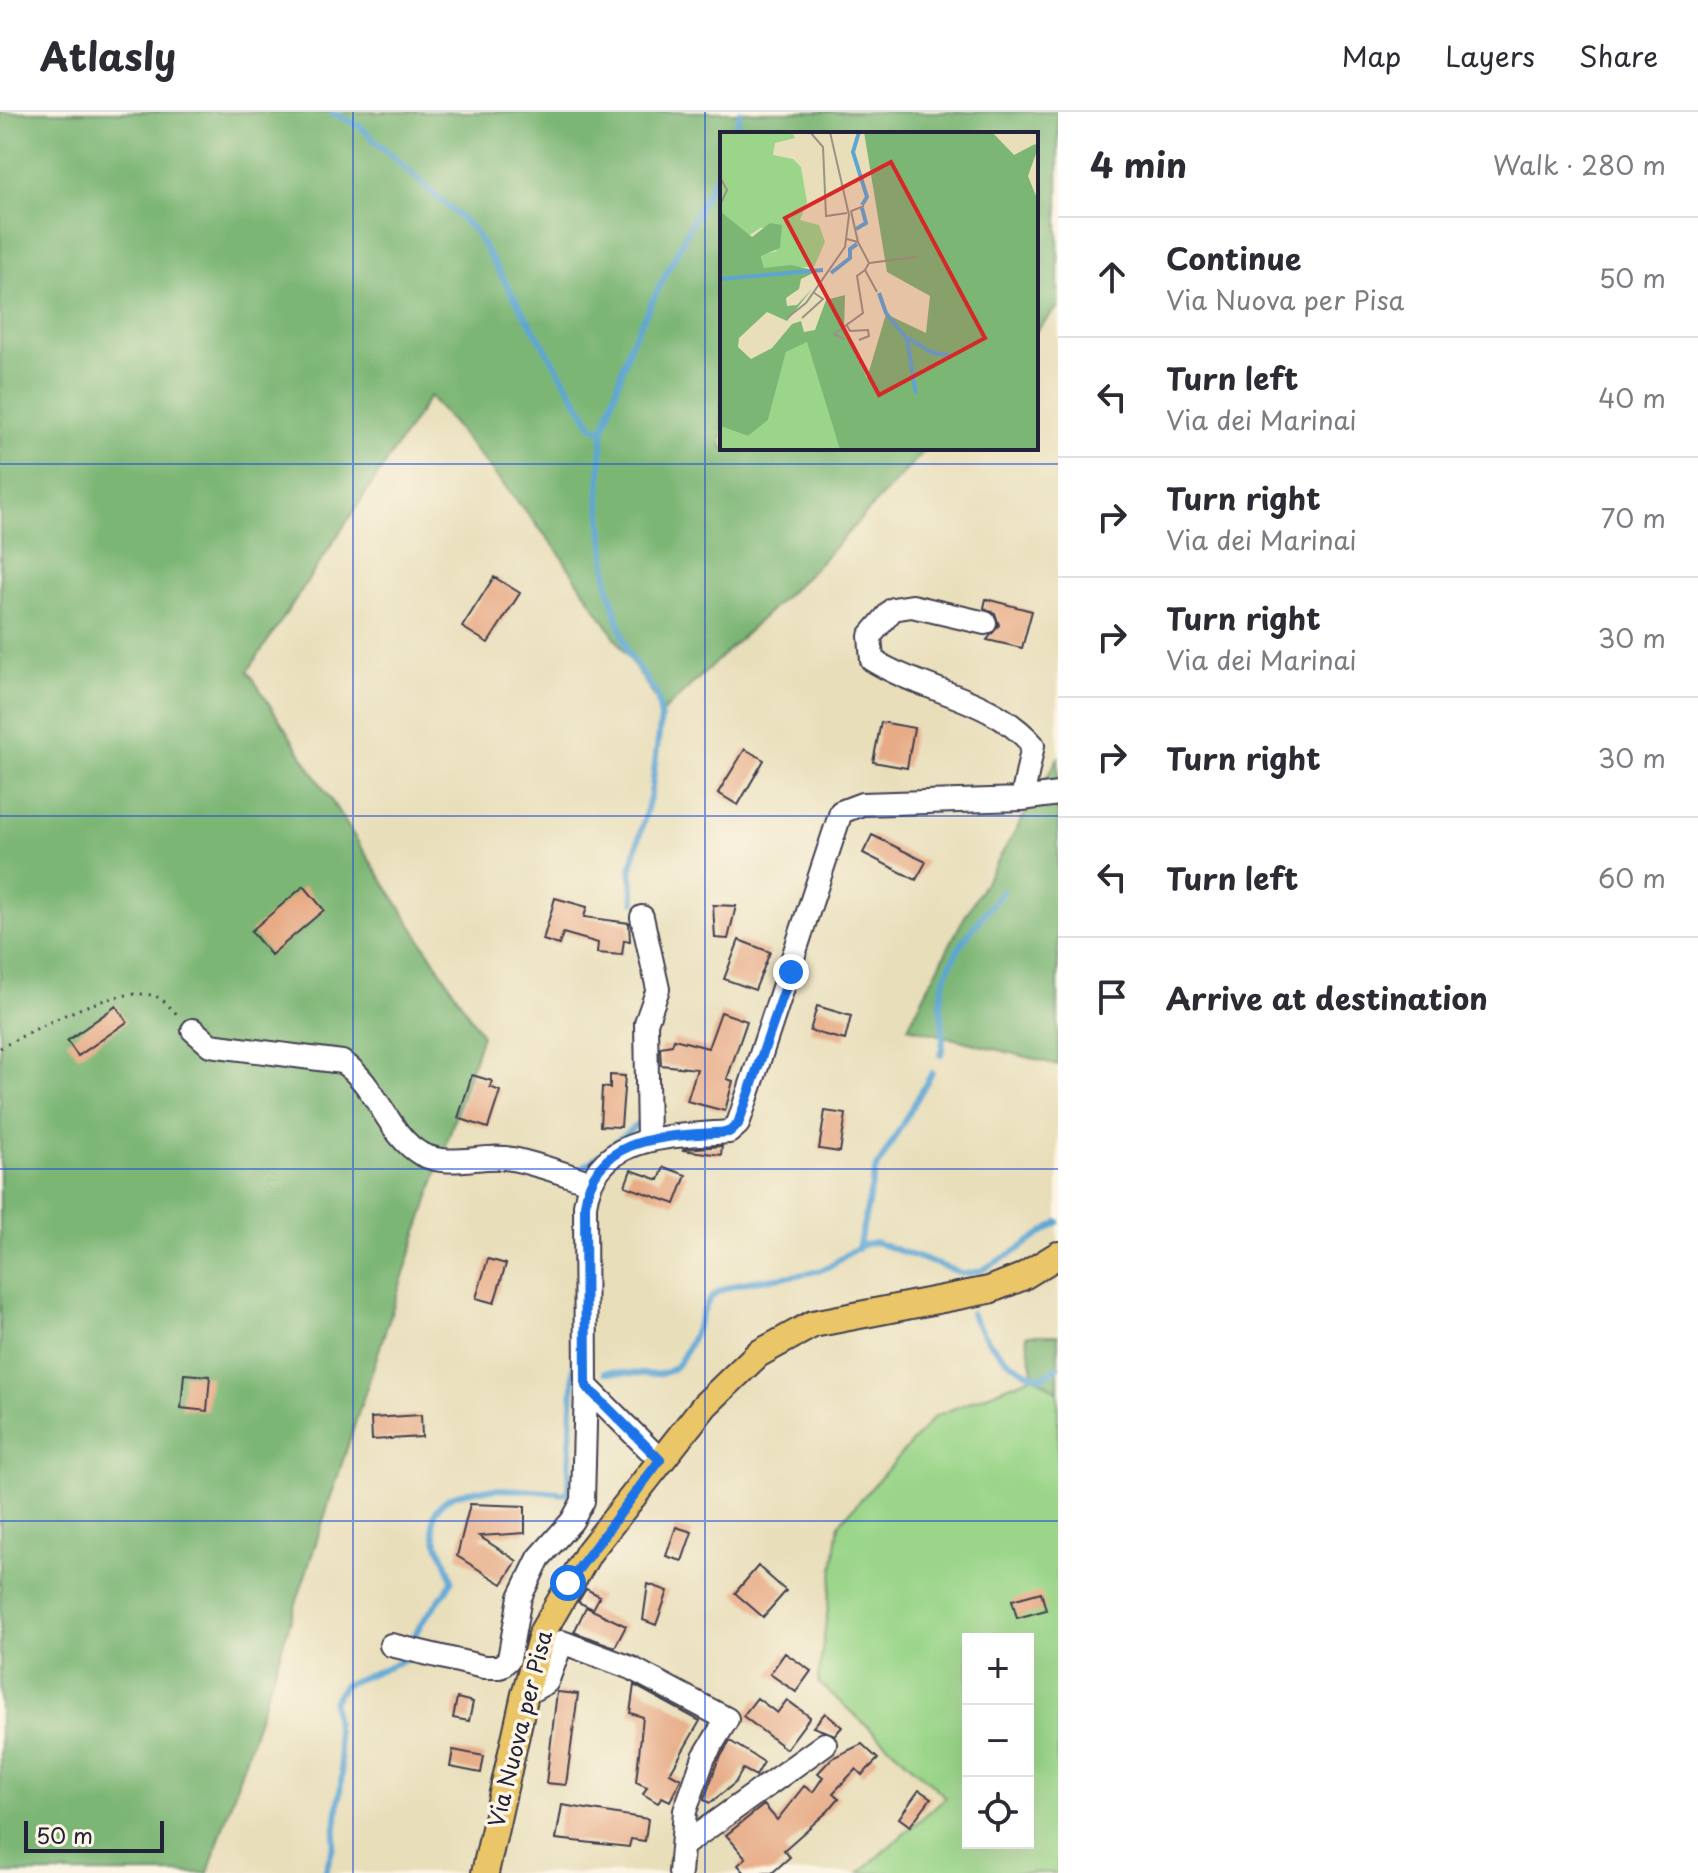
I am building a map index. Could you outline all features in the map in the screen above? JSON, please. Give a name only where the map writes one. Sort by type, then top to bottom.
[{"type":"main road","name":"Via Nuova per Pisa","points":[[485,1873],[525,1694],[543,1631],[568,1583],[660,1460],[737,1371],[787,1337],[832,1318],[989,1290],[1022,1277],[1058,1255]]},
{"type":"street","points":[[985,623],[912,606],[893,609],[870,636],[872,660],[889,670],[969,700],[1017,726],[1033,745],[1022,799]]},
{"type":"street","points":[[391,1645],[484,1667],[500,1667],[509,1659],[520,1597],[539,1558],[572,1521],[583,1501],[585,1205],[589,1182],[622,1149],[648,1137],[729,1132],[738,1124],[841,812],[862,804],[1022,799],[1058,794]]},
{"type":"street","points":[[642,917],[658,989],[646,1023],[648,1137]]},
{"type":"street","points":[[193,1030],[210,1045],[342,1062],[359,1073],[403,1137],[421,1154],[451,1162],[510,1158],[589,1182]]},
{"type":"street","points":[[586,1386],[660,1460]]},
{"type":"street","points":[[525,1694],[547,1682],[562,1642],[631,1668],[727,1719],[704,1757],[685,1811],[685,1844],[680,1873]]},
{"type":"street","points":[[685,1844],[825,1744]]},
{"type":"path","points":[[0,1048],[45,1024],[132,992],[159,997],[193,1030]]},
{"type":"green space","points":[[0,112],[1058,112],[1058,307],[1038,329],[1038,132],[720,132],[720,450],[925,450],[817,566],[664,711],[555,547],[430,396],[248,671],[482,1035],[208,1873],[0,1873]]},
{"type":"green space","points":[[1058,758],[1058,1065],[908,1027],[960,925]]},
{"type":"green space","points":[[1026,1335],[1058,1335],[1058,1392],[1034,1376]]},
{"type":"green space","points":[[1034,1376],[1058,1392],[1058,1873],[859,1873],[946,1797],[818,1682],[839,1524],[935,1416]]},
{"type":"building","points":[[494,577],[520,593],[488,643],[462,627]]},
{"type":"building","points":[[986,599],[1032,611],[1022,648],[987,640],[999,625],[995,613],[984,608]]},
{"type":"building","points":[[881,722],[914,728],[907,768],[873,762]]},
{"type":"building","points":[[745,749],[764,760],[738,805],[718,793]]},
{"type":"building","points":[[872,835],[926,862],[916,880],[863,853]]},
{"type":"building","points":[[304,886],[324,910],[271,955],[251,931]]},
{"type":"building","points":[[555,898],[587,907],[584,917],[629,923],[630,941],[624,940],[622,955],[597,953],[598,943],[563,933],[559,945],[543,940]]},
{"type":"building","points":[[713,905],[736,906],[728,939],[715,938]]},
{"type":"building","points":[[739,940],[770,952],[755,990],[724,979]]},
{"type":"building","points":[[116,1006],[127,1022],[78,1056],[67,1041]]},
{"type":"building","points":[[817,1006],[851,1016],[845,1040],[810,1031]]},
{"type":"building","points":[[721,1012],[747,1021],[727,1079],[733,1081],[725,1111],[687,1101],[697,1069],[661,1065],[660,1047],[672,1045],[674,1039],[708,1048]]},
{"type":"building","points":[[472,1075],[492,1081],[490,1087],[500,1091],[488,1128],[458,1118]]},
{"type":"building","points":[[610,1075],[625,1076],[621,1127],[600,1126],[602,1087],[610,1088]]},
{"type":"building","points":[[825,1111],[846,1114],[840,1152],[819,1149]]},
{"type":"building","points":[[722,1146],[721,1155],[682,1150],[685,1149]]},
{"type":"building","points":[[664,1167],[686,1175],[675,1204],[625,1186],[631,1170],[659,1180]]},
{"type":"building","points":[[488,1259],[506,1264],[494,1303],[476,1298]]},
{"type":"building","points":[[184,1374],[210,1376],[207,1411],[181,1408]]},
{"type":"building","points":[[421,1415],[422,1437],[372,1440],[371,1418]]},
{"type":"building","points":[[470,1504],[525,1506],[525,1533],[479,1536],[517,1561],[502,1584],[457,1556]]},
{"type":"building","points":[[676,1527],[692,1532],[682,1561],[666,1556]]},
{"type":"building","points":[[758,1566],[786,1591],[763,1617],[735,1593]]},
{"type":"building","points":[[648,1584],[668,1591],[656,1625],[643,1620]]},
{"type":"building","points":[[586,1589],[600,1596],[593,1609],[578,1602]]},
{"type":"building","points":[[1041,1592],[1046,1610],[1017,1618],[1012,1600]]},
{"type":"building","points":[[586,1607],[626,1626],[615,1647],[574,1632]]},
{"type":"building","points":[[785,1653],[811,1671],[796,1692],[770,1674]]},
{"type":"building","points":[[634,1685],[700,1721],[670,1773],[681,1779],[670,1801],[662,1797],[658,1803],[643,1794],[647,1787],[636,1782],[643,1717],[630,1713]]},
{"type":"building","points":[[557,1692],[578,1694],[566,1785],[546,1783]]},
{"type":"building","points":[[457,1698],[473,1702],[469,1721],[453,1718]]},
{"type":"building","points":[[757,1698],[777,1713],[787,1700],[810,1717],[786,1749],[743,1716]]},
{"type":"building","points":[[825,1713],[842,1727],[835,1735],[813,1727]]},
{"type":"building","points":[[730,1741],[764,1762],[756,1776],[743,1769],[735,1783],[710,1803],[704,1800],[717,1763]]},
{"type":"building","points":[[862,1744],[878,1759],[862,1775],[856,1769],[833,1793],[839,1798],[828,1811],[784,1850],[790,1857],[772,1873],[745,1873],[738,1865],[746,1858],[726,1835],[764,1805],[777,1820],[804,1786],[813,1792],[823,1777],[818,1773],[832,1758]]},
{"type":"building","points":[[453,1750],[484,1756],[481,1773],[450,1767]]},
{"type":"building","points":[[919,1790],[931,1798],[910,1826],[899,1818]]},
{"type":"building","points":[[562,1805],[648,1819],[645,1841],[631,1839],[629,1847],[556,1839]]},
{"type":"waterway","points":[[331,112],[358,125],[473,229],[593,427],[603,431]]},
{"type":"waterway","points":[[735,132],[740,112]]},
{"type":"waterway","points":[[634,902],[631,867],[651,794],[661,718],[657,695],[628,653],[608,585],[599,493],[603,431],[630,345],[720,167]]},
{"type":"waterway","points":[[941,1055],[941,999],[948,970],[963,942],[1002,892]]},
{"type":"waterway","points":[[858,1249],[875,1171],[932,1073]]},
{"type":"waterway","points":[[613,1144],[641,1121]]},
{"type":"waterway","points":[[582,1168],[598,1156]]},
{"type":"waterway","points":[[605,1372],[659,1374],[669,1371],[684,1355],[710,1300],[730,1287],[821,1270],[861,1246],[875,1242],[964,1274],[980,1271],[1058,1222]]},
{"type":"waterway","points":[[971,1313],[991,1344],[1020,1368],[1042,1377],[1058,1367]]},
{"type":"waterway","points":[[411,1644],[420,1625],[452,1581],[433,1529],[438,1507],[451,1497],[490,1489],[568,1494],[575,1341]]},
{"type":"waterway","points":[[325,1873],[334,1844],[342,1774],[333,1702],[344,1685],[409,1658]]},
{"type":"route","points":[[568,1583],[660,1460],[586,1386],[585,1205],[589,1182],[622,1149],[648,1137],[729,1132],[738,1124],[791,972]]}]
